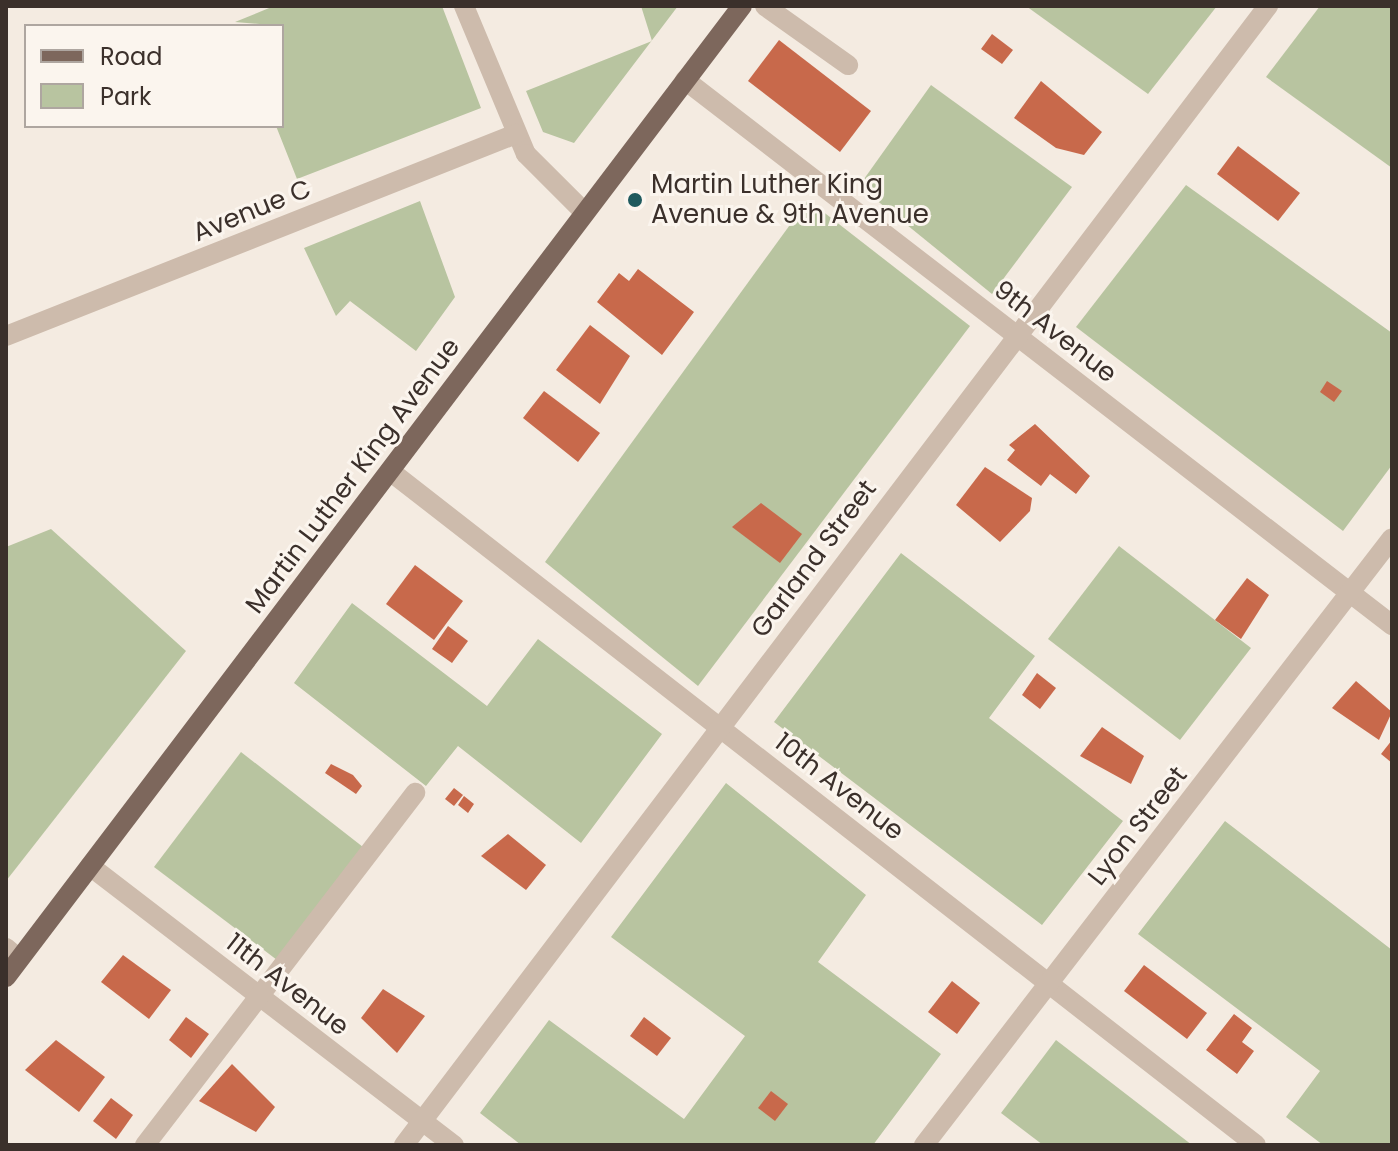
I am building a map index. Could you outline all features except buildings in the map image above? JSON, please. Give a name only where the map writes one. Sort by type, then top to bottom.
[{"type":"main road","name":"Martin Luther King Avenue","points":[[6,977],[13,954],[90,866],[742,6]]},
{"type":"street","points":[[464,6],[516,134],[537,171],[585,213]]},
{"type":"street","points":[[765,6],[848,65]]},
{"type":"street","name":"Garland Street","points":[[404,1145],[1268,6]]},
{"type":"street","name":"9th Avenue","points":[[685,80],[1392,625]]},
{"type":"street","name":"Avenue C","points":[[6,336],[516,134]]},
{"type":"street","name":"10th Avenue","points":[[390,471],[1256,1145]]},
{"type":"street","name":"Lyon Street","points":[[924,1145],[1392,538]]},
{"type":"street","points":[[145,1145],[415,793]]},
{"type":"street","name":"11th Avenue","points":[[90,866],[454,1145]]},
{"type":"green space","points":[[274,6],[442,6],[481,108],[297,179],[277,128],[284,128],[284,24],[235,22]]},
{"type":"green space","points":[[641,6],[678,6],[652,40]]},
{"type":"green space","points":[[1026,6],[1217,6],[1148,94]]},
{"type":"green space","points":[[1320,6],[1392,6],[1392,168],[1266,77]]},
{"type":"green space","points":[[651,41],[574,143],[543,132],[526,91]]},
{"type":"green space","points":[[931,85],[1072,187],[992,294],[859,186]]},
{"type":"green space","points":[[1186,185],[1392,333],[1392,465],[1343,531],[1076,327]]},
{"type":"green space","points":[[808,200],[970,326],[698,686],[545,562]]},
{"type":"green space","points":[[420,201],[455,297],[416,351],[350,301],[336,316],[304,248]]},
{"type":"green space","points":[[51,529],[186,651],[6,881],[6,547]]},
{"type":"green space","points":[[1119,546],[1251,648],[1180,740],[1048,639]]},
{"type":"green space","points":[[901,553],[1035,656],[989,718],[1123,821],[1042,925],[774,722]]},
{"type":"green space","points":[[352,603],[487,706],[538,639],[662,734],[581,843],[458,746],[426,786],[294,683]]},
{"type":"green space","points":[[241,752],[363,847],[277,960],[154,867]]},
{"type":"green space","points":[[726,783],[866,895],[818,962],[941,1054],[873,1145],[521,1145],[480,1113],[549,1020],[684,1119],[745,1036],[611,937]]},
{"type":"green space","points":[[1225,821],[1392,950],[1392,1145],[1323,1145],[1286,1117],[1320,1071],[1138,934]]},
{"type":"green space","points":[[1056,1040],[1192,1145],[1043,1145],[1001,1113]]},
{"type":"place","name":"Martin Luther King Avenue & 9th Avenue","points":[[635,200]]}]
